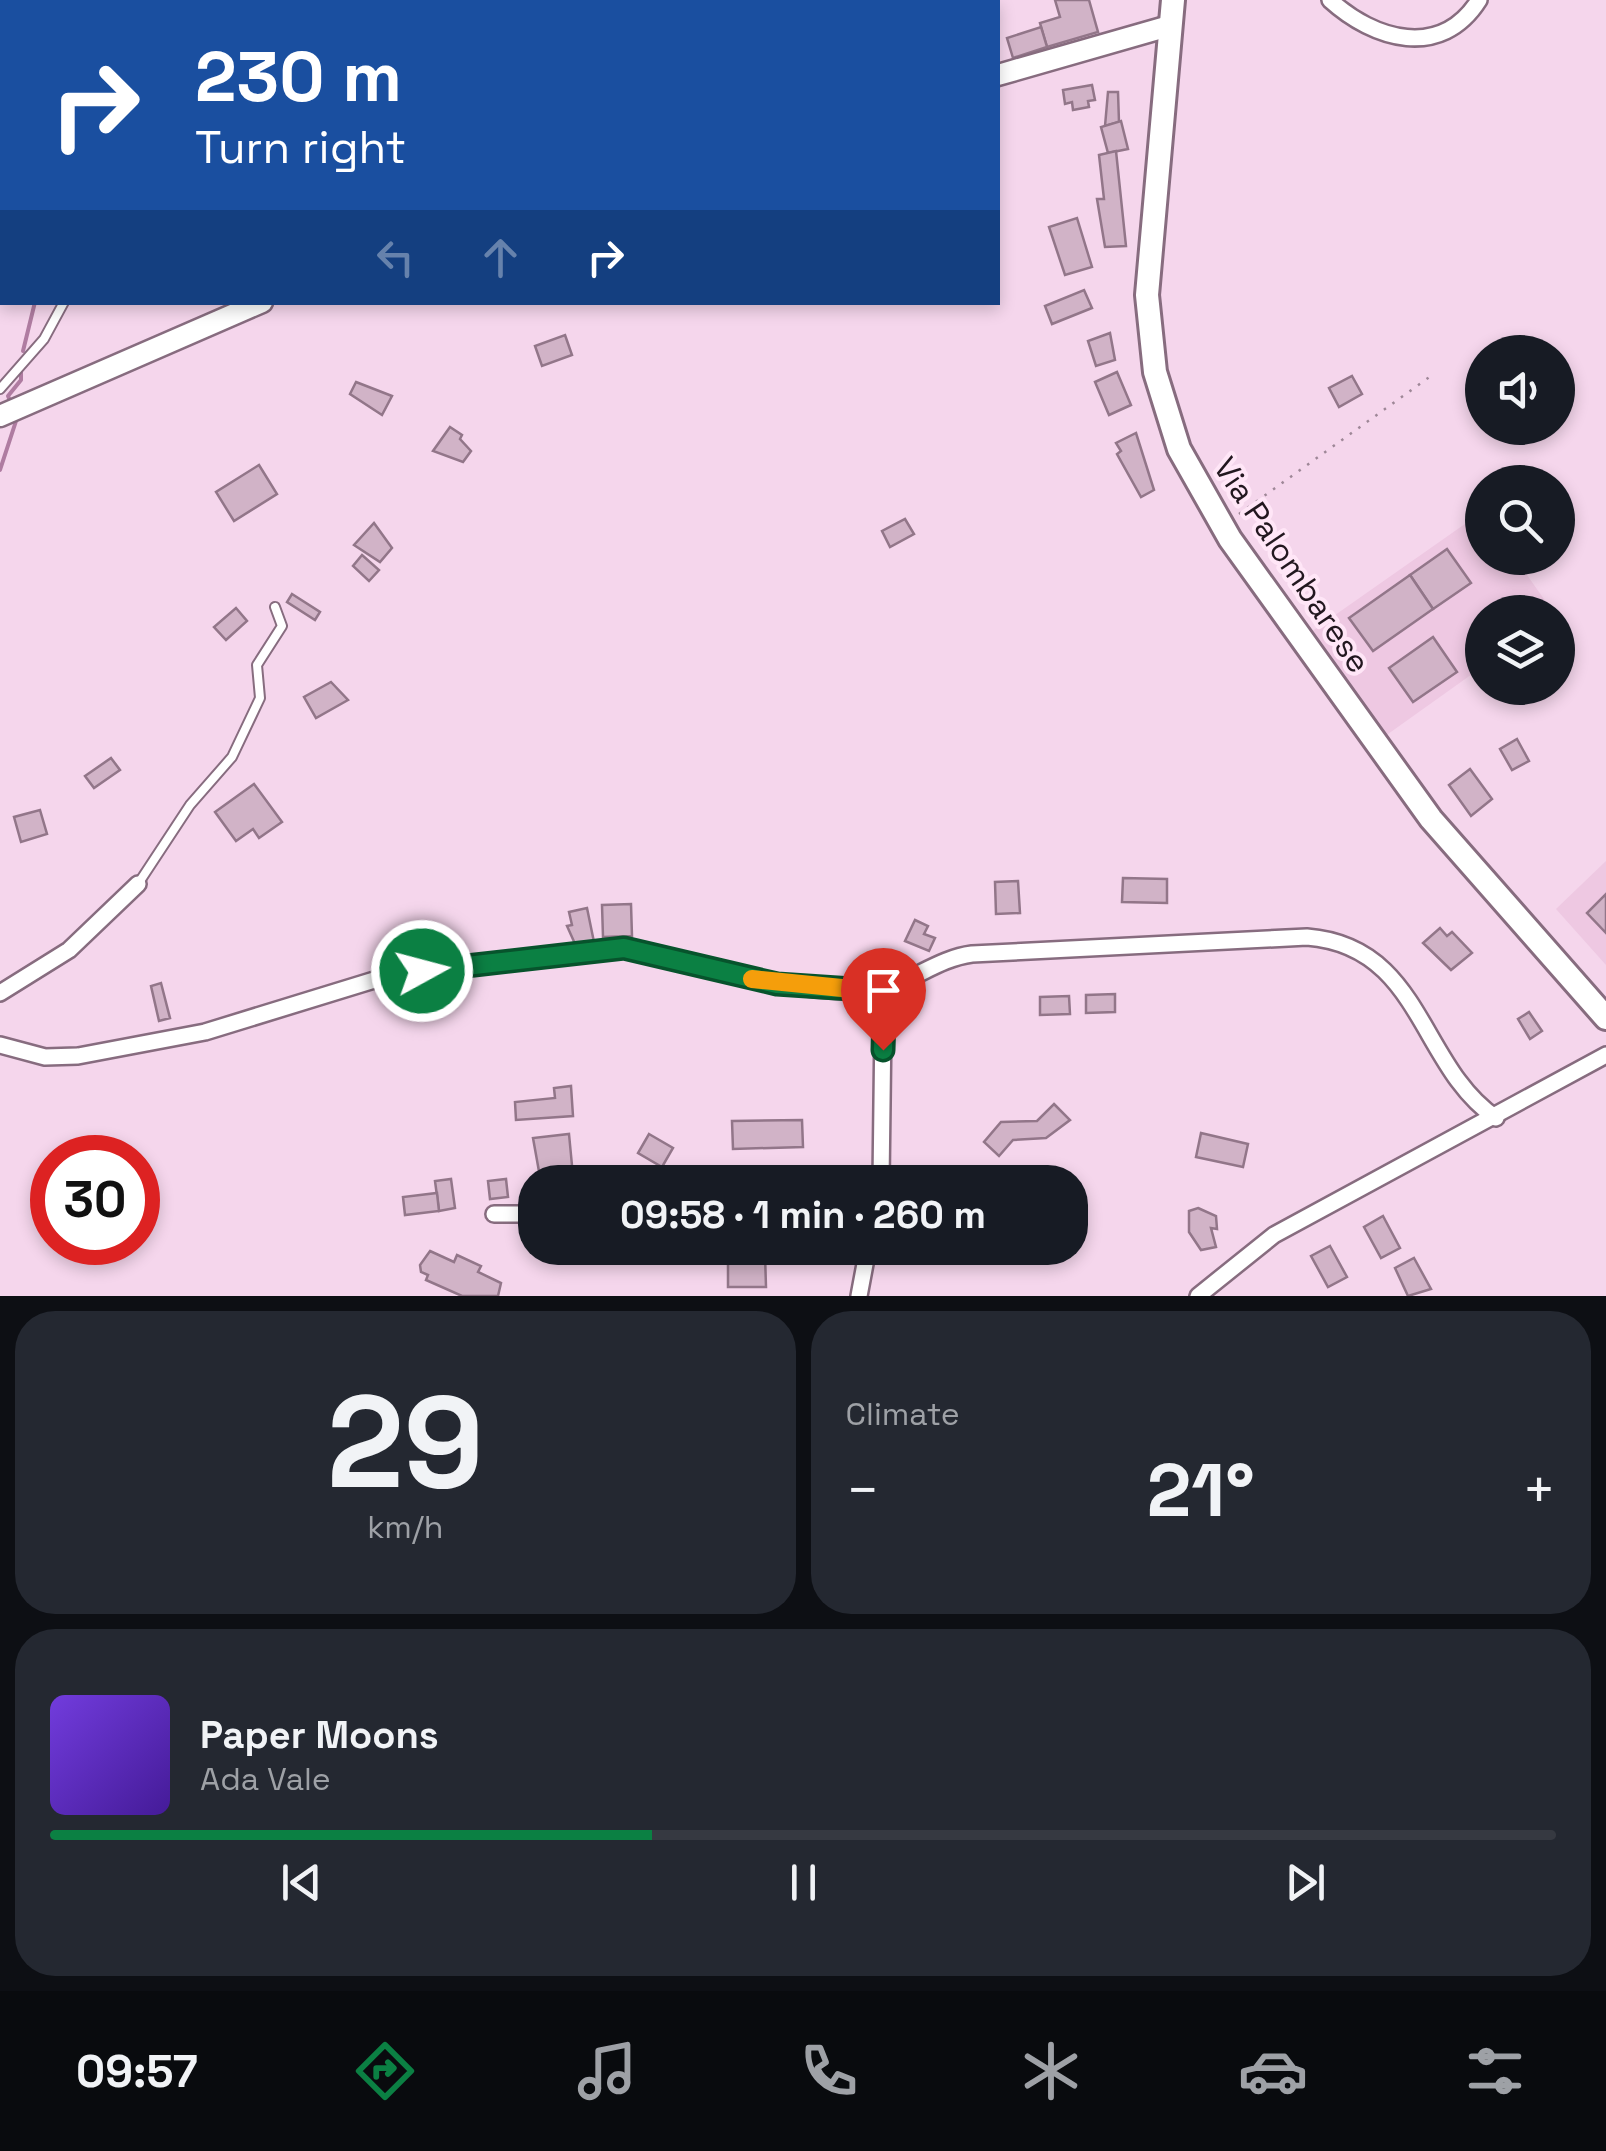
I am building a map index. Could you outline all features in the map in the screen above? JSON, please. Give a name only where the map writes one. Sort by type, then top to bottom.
[{"type":"main road","name":"Via Palombarese","points":[[1172,0],[1147,270],[1151,350],[1169,426],[1222,526],[1449,843],[1606,1018]]},
{"type":"street","points":[[1330,0],[1372,30],[1405,39],[1450,28],[1479,0]]},
{"type":"street","points":[[1000,74],[1170,26]]},
{"type":"street","points":[[0,416],[255,305]]},
{"type":"street","points":[[0,993],[77,944],[138,884]]},
{"type":"street","points":[[0,1045],[45,1057],[78,1056],[206,1032],[384,978],[618,948],[777,984],[867,990],[901,984],[938,961],[979,953],[1238,938],[1324,939],[1360,952],[1385,971],[1414,1006],[1463,1088],[1496,1118]]},
{"type":"street","points":[[881,1165],[883,1023],[901,984]]},
{"type":"street","points":[[1198,1296],[1274,1235],[1606,1055]]},
{"type":"street","points":[[494,1214],[518,1214]]},
{"type":"street","points":[[860,1296],[865,1265]]},
{"type":"lane","points":[[0,389],[44,339],[62,305]]},
{"type":"lane","points":[[138,884],[190,805],[238,747],[260,698],[257,665],[282,626],[275,607]]},
{"type":"path","points":[[1222,526],[1434,373]]},
{"type":"shaded area","points":[[1465,524],[1465,575],[1527,575],[1541,595],[1465,595],[1465,679],[1381,739],[1308,634]]},
{"type":"shaded area","points":[[1606,861],[1606,965],[1556,909]]},
{"type":"building","points":[[1055,0],[1089,0],[1098,32],[1047,47],[1040,23],[1060,17]]},
{"type":"building","points":[[1041,27],[1047,47],[1013,58],[1007,38]]},
{"type":"building","points":[[1092,85],[1095,100],[1088,101],[1089,107],[1073,110],[1072,102],[1065,104],[1063,90]]},
{"type":"building","points":[[1108,92],[1118,92],[1119,122],[1105,126]]},
{"type":"building","points":[[1121,121],[1128,149],[1108,153],[1101,127]]},
{"type":"building","points":[[1116,151],[1126,246],[1105,247],[1097,199],[1104,199],[1099,155]]},
{"type":"building","points":[[1077,218],[1092,267],[1065,275],[1049,227]]},
{"type":"building","points":[[1084,290],[1092,308],[1052,324],[1045,306]]},
{"type":"building","points":[[1110,333],[1115,360],[1096,366],[1088,341]]},
{"type":"building","points":[[565,335],[572,355],[542,366],[535,346]]},
{"type":"building","points":[[1117,372],[1131,405],[1109,415],[1095,382]]},
{"type":"building","points":[[1352,376],[1362,394],[1339,407],[1329,388]]},
{"type":"building","points":[[356,382],[392,396],[382,415],[350,394]]},
{"type":"building","points":[[450,427],[462,435],[460,439],[471,451],[463,462],[433,451]]},
{"type":"building","points":[[1136,433],[1154,490],[1141,497],[1117,454],[1121,451],[1116,443]]},
{"type":"building","points":[[259,465],[277,494],[234,521],[216,492]]},
{"type":"building","points":[[905,519],[914,534],[890,547],[882,531]]},
{"type":"building","points":[[374,523],[392,548],[380,562],[354,545]]},
{"type":"building","points":[[1447,549],[1471,583],[1433,609],[1410,575]]},
{"type":"building","points":[[362,555],[379,570],[369,581],[353,566]]},
{"type":"building","points":[[1410,575],[1433,609],[1373,651],[1349,618]]},
{"type":"building","points":[[292,594],[320,612],[315,620],[287,602]]},
{"type":"building","points":[[236,608],[247,621],[226,640],[214,627]]},
{"type":"building","points":[[1433,637],[1457,672],[1413,702],[1389,668]]},
{"type":"building","points":[[331,682],[348,700],[316,718],[304,697]]},
{"type":"building","points":[[1517,739],[1529,761],[1512,770],[1500,749]]},
{"type":"building","points":[[111,758],[120,770],[94,788],[85,776]]},
{"type":"building","points":[[1470,769],[1492,799],[1471,816],[1449,785]]},
{"type":"building","points":[[254,784],[282,822],[259,838],[253,829],[236,841],[215,812]]},
{"type":"building","points":[[40,810],[47,834],[21,842],[14,817]]},
{"type":"building","points":[[1123,878],[1167,879],[1167,903],[1122,902]]},
{"type":"building","points":[[1018,881],[1020,913],[996,914],[995,882]]},
{"type":"building","points":[[1606,894],[1606,933],[1587,913]]},
{"type":"building","points":[[631,904],[632,936],[603,937],[602,905]]},
{"type":"building","points":[[587,908],[594,942],[576,946],[567,926],[572,925],[569,912]]},
{"type":"building","points":[[915,920],[928,926],[924,934],[935,938],[929,951],[905,941]]},
{"type":"building","points":[[1440,928],[1447,936],[1452,932],[1472,953],[1451,970],[1423,943]]},
{"type":"building","points":[[161,983],[170,1018],[159,1021],[151,986]]},
{"type":"building","points":[[1115,994],[1115,1012],[1086,1013],[1086,995]]},
{"type":"building","points":[[1069,996],[1070,1014],[1040,1015],[1040,997]]},
{"type":"building","points":[[1529,1012],[1542,1031],[1530,1039],[1518,1019]]},
{"type":"building","points":[[571,1086],[573,1116],[516,1120],[515,1102],[555,1098],[554,1088]]},
{"type":"building","points":[[1054,1104],[1070,1120],[1046,1138],[1013,1140],[999,1156],[984,1142],[1001,1122],[1037,1121]]},
{"type":"building","points":[[802,1120],[803,1147],[733,1149],[732,1121]]},
{"type":"building","points":[[1201,1133],[1248,1144],[1243,1167],[1196,1157]]},
{"type":"building","points":[[569,1134],[572,1165],[538,1165],[533,1138]]},
{"type":"building","points":[[649,1134],[673,1148],[663,1165],[638,1153]]},
{"type":"building","points":[[451,1179],[455,1208],[439,1211],[435,1181]]},
{"type":"building","points":[[506,1179],[508,1197],[490,1199],[488,1181]]},
{"type":"building","points":[[437,1193],[439,1211],[405,1215],[403,1197]]},
{"type":"building","points":[[1198,1208],[1216,1216],[1217,1229],[1211,1228],[1216,1247],[1201,1250],[1189,1232],[1189,1211]]},
{"type":"building","points":[[1383,1216],[1400,1248],[1381,1258],[1364,1227]]},
{"type":"building","points":[[1330,1246],[1347,1277],[1328,1287],[1311,1256]]},
{"type":"building","points":[[430,1251],[454,1262],[457,1255],[481,1266],[478,1272],[501,1283],[498,1296],[462,1296],[426,1280],[428,1275],[421,1272],[420,1265]]},
{"type":"building","points":[[1414,1258],[1431,1289],[1408,1296],[1395,1268]]},
{"type":"building","points":[[728,1265],[765,1265],[766,1287],[728,1287]]},
{"type":"waterway","points":[[23,351],[34,305]]},
{"type":"waterway","points":[[11,403],[8,396],[21,380],[21,368]]},
{"type":"waterway","points":[[0,470],[17,418]]},
{"type":"slow traffic","points":[[752,979],[788,986],[862,990]]},
{"type":"route","points":[[422,971],[624,948],[777,984],[867,990],[901,984],[884,1014],[883,1050]]}]
